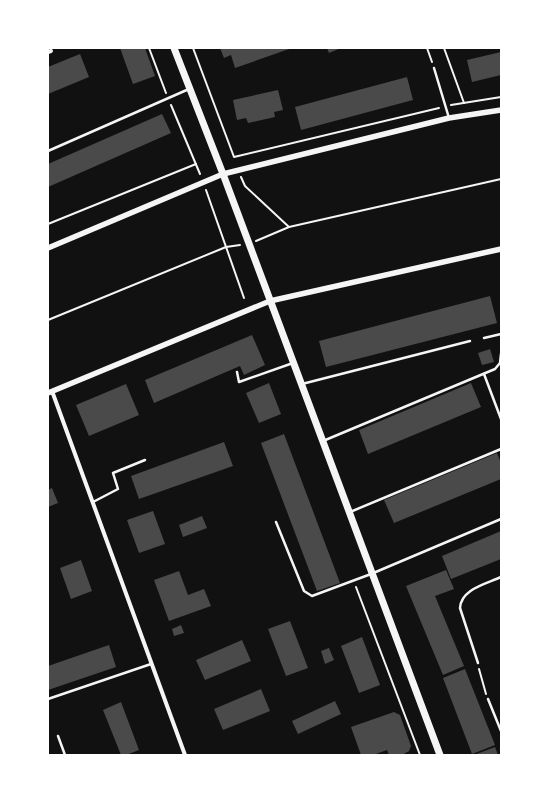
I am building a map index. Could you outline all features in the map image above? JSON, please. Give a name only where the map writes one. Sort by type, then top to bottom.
[{"type":"main road","points":[[174,48],[223,174],[371,574],[440,755]]},
{"type":"street","points":[[48,248],[223,174],[239,169],[449,118],[501,110]]},
{"type":"street","points":[[185,755],[93,502],[50,392],[270,301],[501,248]]},
{"type":"lane","points":[[434,68],[449,118]]},
{"type":"lane","points":[[48,151],[190,88]]},
{"type":"lane","points":[[484,338],[501,334]]},
{"type":"lane","points":[[301,384],[470,341]]},
{"type":"lane","points":[[322,441],[495,369],[500,362],[501,354]]},
{"type":"lane","points":[[237,372],[239,382],[293,362]]},
{"type":"lane","points":[[484,374],[501,419]]},
{"type":"lane","points":[[349,512],[501,449]]},
{"type":"lane","points":[[93,502],[118,490],[113,473],[145,460]]},
{"type":"lane","points":[[276,522],[304,591],[308,595],[312,596],[371,574],[501,520]]},
{"type":"lane","points":[[478,663],[460,608],[461,602],[465,594],[501,577]]},
{"type":"lane","points":[[48,699],[152,664]]},
{"type":"lane","points":[[488,699],[501,731]]},
{"type":"lane","points":[[58,736],[65,755]]},
{"type":"path","points":[[149,48],[168,98],[204,182],[244,298]]},
{"type":"path","points":[[193,48],[245,186],[289,227]]},
{"type":"path","points":[[427,48],[434,68]]},
{"type":"path","points":[[444,48],[464,103]]},
{"type":"path","points":[[234,156],[446,106],[501,97]]},
{"type":"path","points":[[48,224],[196,164]]},
{"type":"path","points":[[48,320],[226,247],[249,244],[289,227],[501,179]]},
{"type":"path","points":[[353,580],[420,755]]},
{"type":"path","points":[[478,663],[488,699]]},
{"type":"building","points":[[120,48],[145,48],[155,76],[133,84]]},
{"type":"building","points":[[220,48],[292,48],[235,68],[231,55],[224,58]]},
{"type":"building","points":[[327,48],[341,48],[329,53]]},
{"type":"building","points":[[501,52],[501,75],[472,82],[467,60]]},
{"type":"building","points":[[80,54],[89,77],[48,94],[48,67]]},
{"type":"building","points":[[407,77],[413,100],[301,130],[295,107]]},
{"type":"building","points":[[278,90],[283,110],[274,112],[275,117],[248,123],[246,118],[237,120],[233,100]]},
{"type":"building","points":[[162,114],[171,133],[48,187],[48,164]]},
{"type":"building","points":[[490,296],[497,323],[326,367],[319,341]]},
{"type":"building","points":[[252,335],[265,365],[244,375],[240,366],[154,403],[145,380]]},
{"type":"building","points":[[490,349],[494,362],[482,365],[478,353]]},
{"type":"building","points":[[269,383],[281,414],[259,423],[246,393]]},
{"type":"building","points":[[471,383],[481,407],[368,454],[359,430]]},
{"type":"building","points":[[126,384],[139,415],[89,436],[76,405]]},
{"type":"building","points":[[284,434],[340,583],[317,591],[261,443]]},
{"type":"building","points":[[224,442],[233,466],[139,499],[131,476]]},
{"type":"building","points":[[497,453],[501,463],[501,479],[394,523],[384,500]]},
{"type":"building","points":[[52,488],[58,503],[48,507],[48,490]]},
{"type":"building","points":[[153,511],[165,544],[139,553],[127,520]]},
{"type":"building","points":[[202,516],[207,528],[183,537],[179,525]]},
{"type":"building","points":[[501,531],[501,559],[451,579],[442,556]]},
{"type":"building","points":[[81,560],[92,591],[71,599],[60,568]]},
{"type":"building","points":[[446,570],[454,589],[435,596],[464,666],[443,675],[406,586]]},
{"type":"building","points":[[179,571],[188,595],[204,589],[211,606],[169,621],[154,580]]},
{"type":"building","points":[[290,621],[308,668],[286,676],[268,629]]},
{"type":"building","points":[[181,625],[184,633],[174,636],[172,629]]},
{"type":"building","points":[[362,637],[380,685],[359,693],[341,646]]},
{"type":"building","points":[[242,640],[251,661],[205,680],[196,660]]},
{"type":"building","points":[[109,645],[116,667],[48,690],[48,666]]},
{"type":"building","points":[[329,648],[334,660],[325,664],[321,651]]},
{"type":"building","points":[[465,669],[495,745],[472,754],[443,678]]},
{"type":"building","points":[[261,689],[270,711],[223,730],[214,709]]},
{"type":"building","points":[[335,701],[341,714],[298,734],[292,721]]},
{"type":"building","points":[[121,702],[139,750],[126,755],[121,755],[103,710]]},
{"type":"building","points":[[394,712],[400,715],[411,746],[409,751],[402,755],[389,755],[387,750],[373,755],[361,755],[351,727]]},
{"type":"building","points":[[495,747],[498,755],[474,755]]}]
